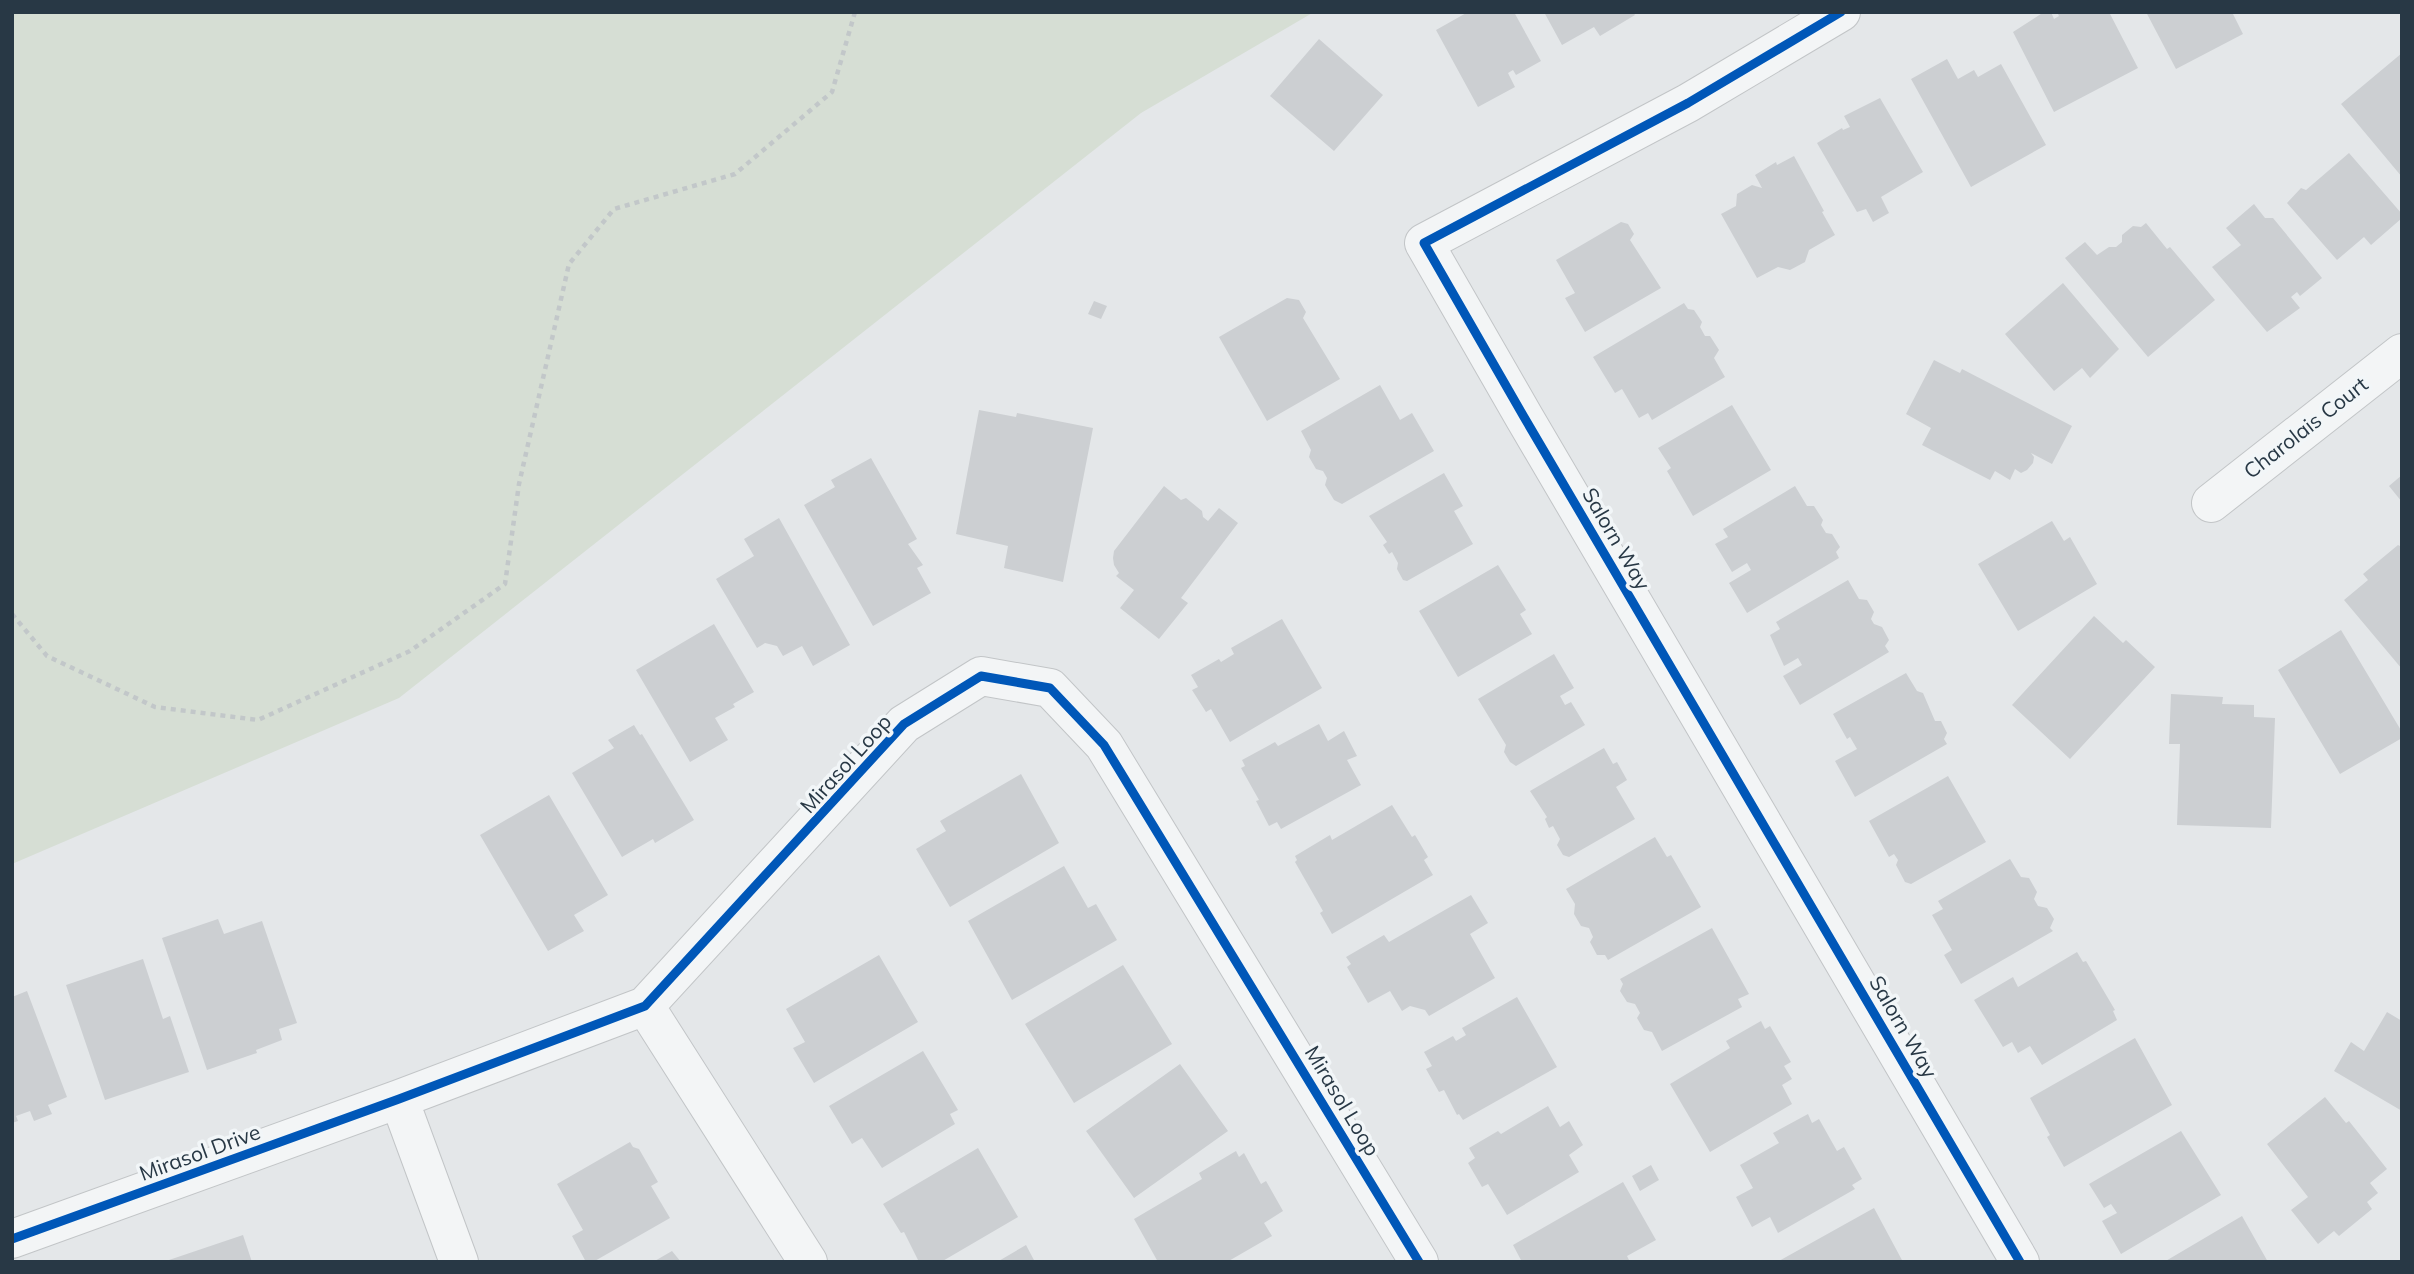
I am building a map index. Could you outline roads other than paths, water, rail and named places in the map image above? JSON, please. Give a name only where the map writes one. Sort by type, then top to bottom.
[{"type":"street","name":"Salorn Way","points":[[1841,12],[1688,103],[1424,243],[2020,1262]]},
{"type":"street","name":"Charolais Court","points":[[2211,503],[2402,353]]},
{"type":"street","name":"Mirasol Loop","points":[[399,1099],[645,1006],[904,724],[981,676],[1050,688],[1104,745],[1419,1262]]},
{"type":"street","points":[[645,1006],[808,1262]]},
{"type":"street","name":"Mirasol Drive","points":[[21,1246],[399,1099]]},
{"type":"street","points":[[399,1099],[459,1262]]}]
